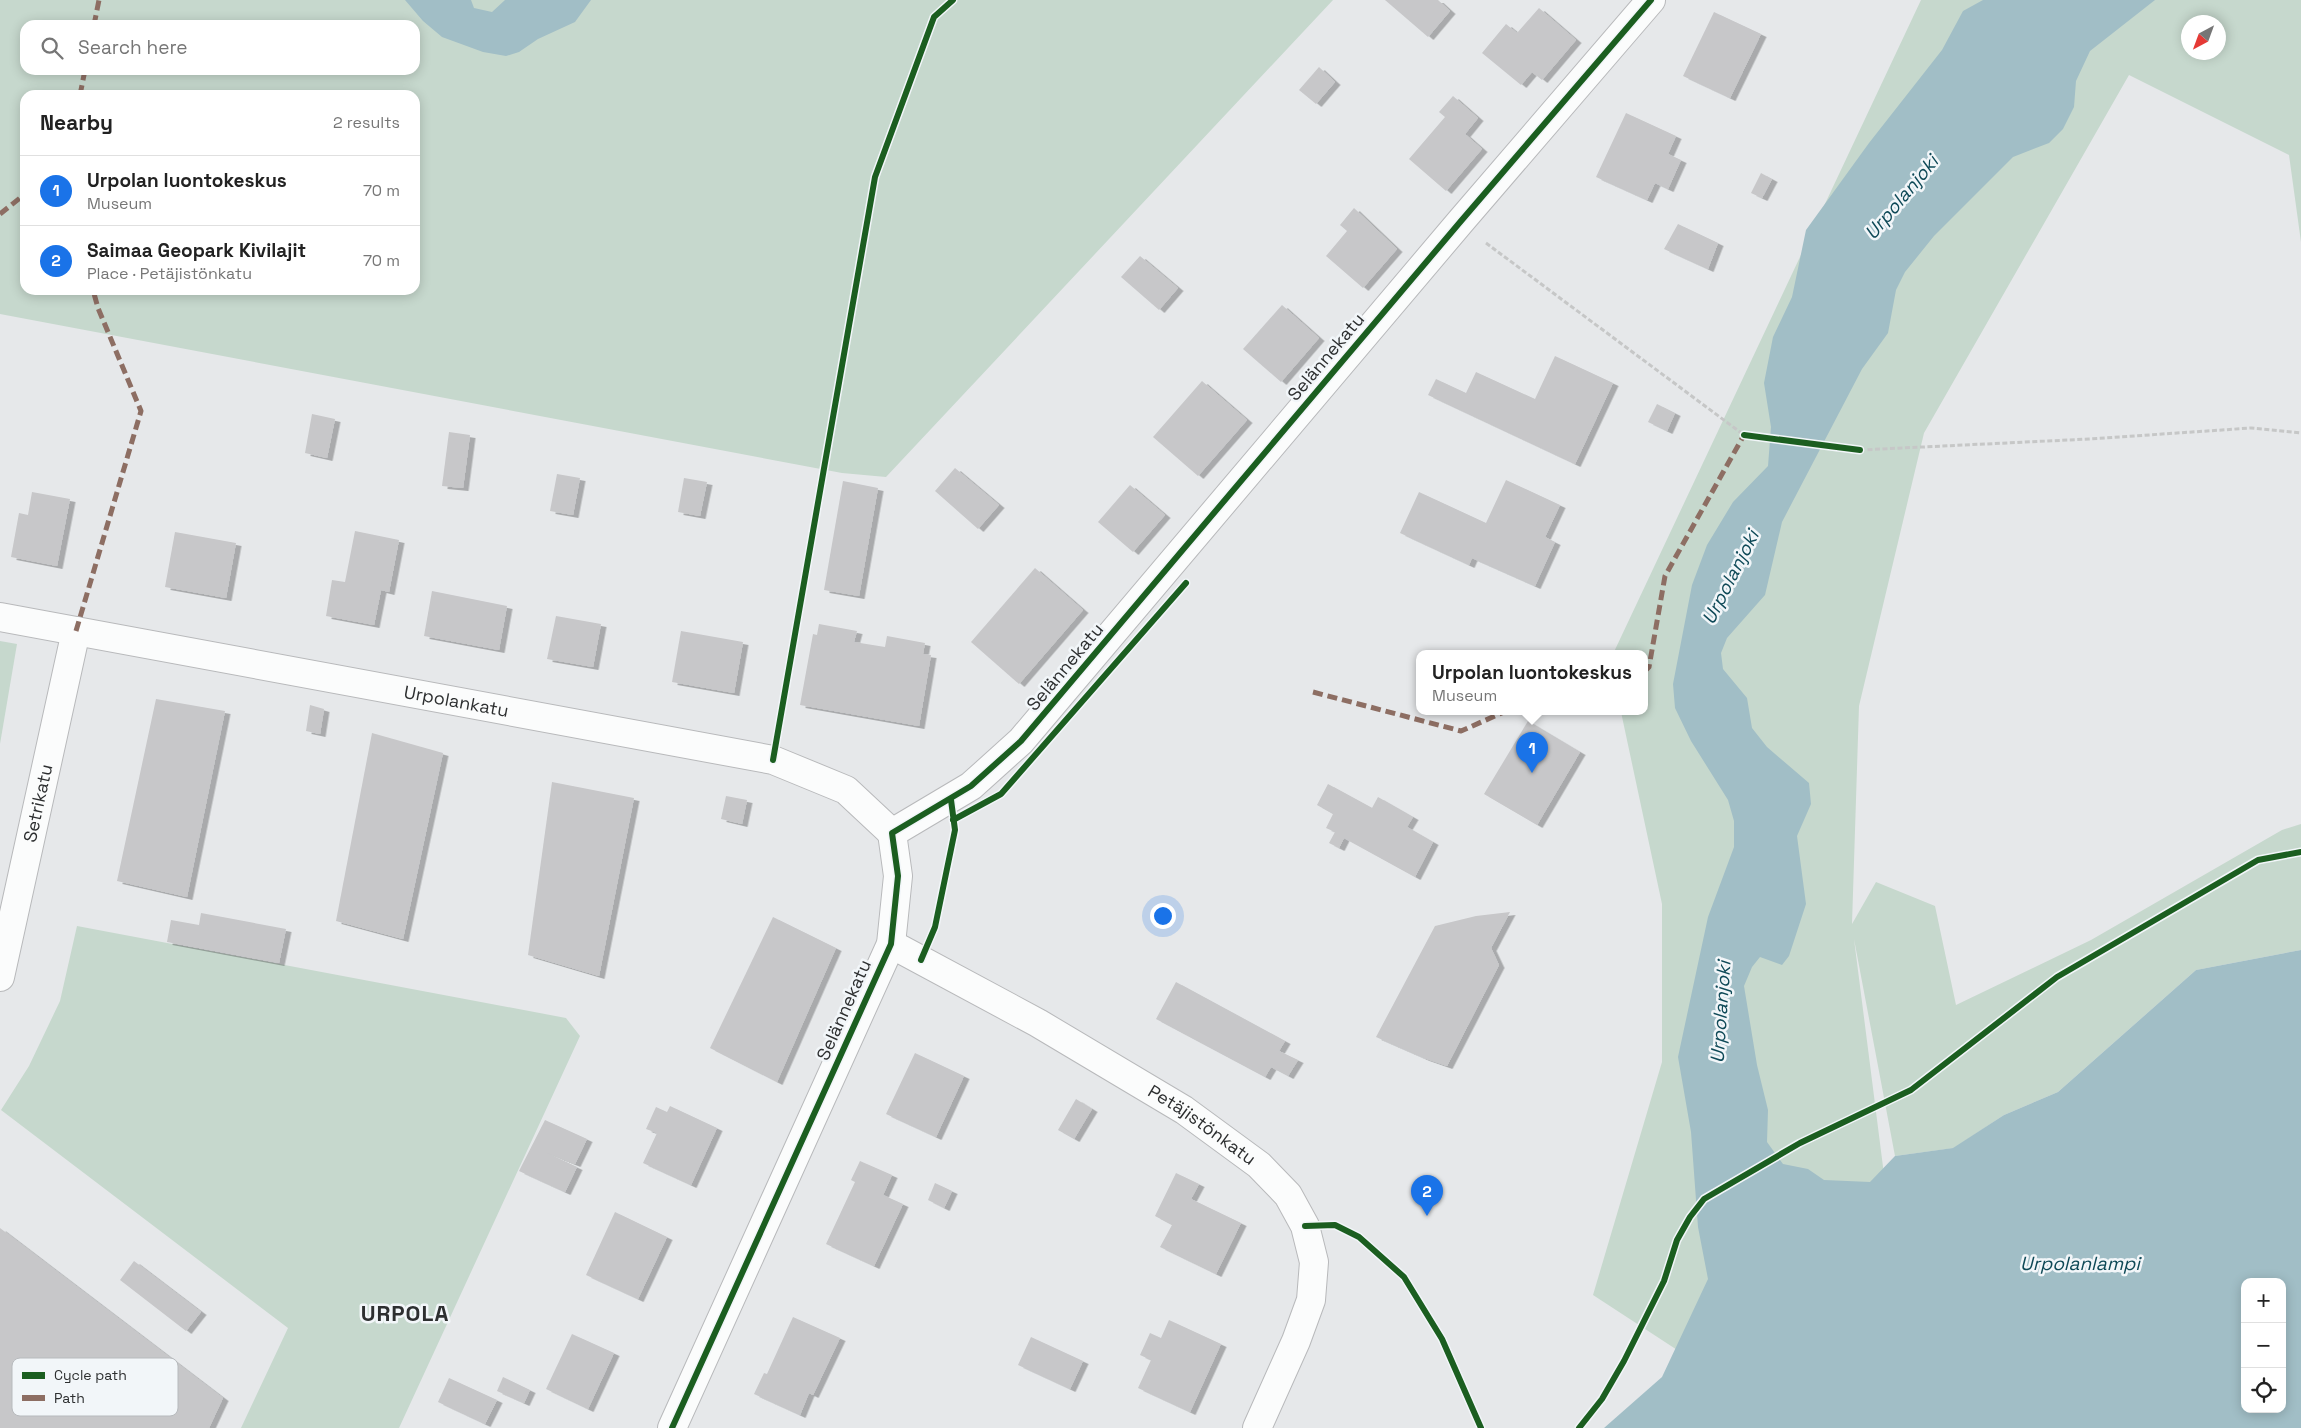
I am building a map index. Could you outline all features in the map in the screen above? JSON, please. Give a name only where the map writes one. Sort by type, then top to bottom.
[{"type":"street","name":"Selännekatu","points":[[672,1428],[890,944],[898,876],[892,833],[971,786],[1022,741],[1461,221],[1651,0]]},
{"type":"street","name":"Urpolankatu","points":[[0,617],[772,760],[846,790],[892,833]]},
{"type":"street","name":"Setrikatu","points":[[0,977],[76,632]]},
{"type":"street","name":"Petäjistönkatu","points":[[890,944],[1038,1023],[1184,1110],[1259,1165],[1288,1195],[1306,1226],[1314,1262],[1311,1300],[1296,1341],[1257,1428]]},
{"type":"path","points":[[1461,221],[1492,249],[1744,435],[1754,436]]},
{"type":"path","points":[[1850,448],[1860,450],[2089,439],[2252,428],[2301,433]]},
{"type":"green space","points":[[0,0],[1333,0],[886,477],[842,473],[0,314]]},
{"type":"green space","points":[[1921,0],[2301,0],[2301,242],[2289,155],[2129,75],[1924,433],[1859,706],[1852,924],[1876,882],[1935,906],[1956,1005],[2091,940],[2282,830],[2301,824],[2301,950],[2196,970],[2058,1092],[2004,1115],[1954,1148],[1895,1156],[1854,939],[1888,1206],[1691,1359],[1593,1295],[1662,1062],[1662,904],[1622,715],[1648,715],[1648,650],[1615,650]]},
{"type":"green space","points":[[0,641],[17,644],[0,744]]},
{"type":"green space","points":[[77,926],[566,1018],[580,1036],[399,1428],[241,1428],[288,1328],[1,1110],[29,1066],[60,1001]]},
{"type":"water","points":[[405,0],[471,0],[474,8],[492,12],[505,0],[591,0],[575,22],[538,39],[519,52],[506,56],[483,52],[442,37],[423,21]]},
{"type":"water","name":"Urpolanlampi","points":[[1983,0],[2155,0],[2090,51],[2076,81],[2074,107],[2063,129],[2049,143],[2013,157],[1934,236],[1905,272],[1896,290],[1888,333],[1862,369],[1782,522],[1765,595],[1727,638],[1721,653],[1723,669],[1747,698],[1752,728],[1767,747],[1809,783],[1811,804],[1797,836],[1806,904],[1789,956],[1782,965],[1760,957],[1752,967],[1744,986],[1757,1065],[1768,1110],[1767,1142],[1783,1164],[1808,1169],[1824,1180],[1870,1182],[1895,1156],[1953,1148],[2004,1115],[2058,1092],[2196,970],[2301,950],[2301,1428],[1604,1428],[1662,1377],[1708,1279],[1698,1227],[1691,1132],[1678,1057],[1708,917],[1734,847],[1734,821],[1728,800],[1691,741],[1675,708],[1673,684],[1692,585],[1707,545],[1733,502],[1768,466],[1771,427],[1764,383],[1773,337],[1792,297],[1806,230],[1869,143],[1942,50],[1963,11]]},
{"type":"building","points":[[1385,0],[1438,0],[1450,11],[1428,37]]},
{"type":"building","points":[[1539,8],[1576,40],[1542,80],[1532,72],[1521,85],[1482,53],[1506,24],[1517,33]]},
{"type":"building","points":[[1714,12],[1761,34],[1730,98],[1683,76]]},
{"type":"building","points":[[1319,67],[1335,82],[1316,104],[1299,90]]},
{"type":"building","points":[[1453,96],[1478,118],[1465,134],[1482,149],[1446,191],[1409,159],[1445,117],[1439,112]]},
{"type":"building","points":[[1626,113],[1676,136],[1668,154],[1681,160],[1668,189],[1655,183],[1647,200],[1596,177]]},
{"type":"building","points":[[1761,173],[1772,179],[1762,198],[1751,193]]},
{"type":"building","points":[[1354,208],[1397,249],[1363,288],[1326,256],[1347,231],[1340,225]]},
{"type":"building","points":[[1678,224],[1718,243],[1708,269],[1664,249]]},
{"type":"building","points":[[1140,256],[1178,288],[1159,310],[1121,277]]},
{"type":"building","points":[[1282,305],[1319,338],[1281,382],[1243,349]]},
{"type":"building","points":[[1555,356],[1613,383],[1575,464],[1428,395],[1436,379],[1466,393],[1476,372],[1535,399]]},
{"type":"building","points":[[1202,381],[1247,420],[1198,476],[1153,437]]},
{"type":"building","points":[[1657,404],[1675,413],[1667,431],[1648,422]]},
{"type":"building","points":[[312,414],[335,419],[327,458],[305,453]]},
{"type":"building","points":[[449,432],[470,435],[463,488],[442,486]]},
{"type":"building","points":[[955,468],[999,505],[978,529],[935,491]]},
{"type":"building","points":[[557,474],[580,478],[573,515],[550,511]]},
{"type":"building","points":[[684,478],[707,482],[700,516],[678,512]]},
{"type":"building","points":[[1506,480],[1560,505],[1545,537],[1555,542],[1535,586],[1472,558],[1469,565],[1400,533],[1419,492],[1486,523]]},
{"type":"building","points":[[843,481],[878,488],[859,596],[824,590]]},
{"type":"building","points":[[1130,485],[1165,515],[1133,552],[1098,522]]},
{"type":"building","points":[[32,492],[70,499],[57,566],[11,557],[19,513],[28,515]]},
{"type":"building","points":[[355,531],[399,540],[389,592],[381,590],[374,625],[326,616],[332,580],[345,582]]},
{"type":"building","points":[[175,532],[236,543],[226,598],[165,587]]},
{"type":"building","points":[[1035,568],[1083,610],[1019,684],[971,642]]},
{"type":"building","points":[[432,591],[507,606],[499,650],[424,636]]},
{"type":"building","points":[[556,616],[601,624],[593,667],[547,659]]},
{"type":"building","points":[[819,624],[857,631],[854,642],[885,647],[887,636],[925,643],[923,654],[931,655],[919,726],[800,705],[813,634],[817,635]]},
{"type":"building","points":[[681,631],[743,642],[734,693],[672,682]]},
{"type":"building","points":[[156,699],[225,711],[187,897],[117,881]]},
{"type":"building","points":[[310,705],[324,709],[320,734],[306,731]]},
{"type":"building","points":[[1528,721],[1580,752],[1537,825],[1484,794]]},
{"type":"building","points":[[372,733],[443,753],[403,939],[336,921]]},
{"type":"building","points":[[552,782],[634,798],[599,976],[528,955]]},
{"type":"building","points":[[1328,784],[1372,808],[1378,797],[1413,817],[1407,827],[1433,842],[1415,877],[1344,838],[1339,848],[1329,843],[1335,832],[1326,828],[1333,814],[1317,805]]},
{"type":"building","points":[[726,796],[747,800],[742,824],[721,819]]},
{"type":"building","points":[[1510,912],[1491,948],[1499,965],[1447,1066],[1376,1037],[1435,926],[1476,916]]},
{"type":"building","points":[[201,913],[286,929],[279,963],[167,942],[171,920],[199,925]]},
{"type":"building","points":[[773,917],[836,948],[777,1082],[710,1048]]},
{"type":"building","points":[[1176,982],[1285,1041],[1279,1051],[1298,1060],[1288,1076],[1271,1067],[1265,1077],[1156,1019]]},
{"type":"building","points":[[915,1053],[964,1076],[936,1137],[886,1114]]},
{"type":"building","points":[[1076,1099],[1092,1109],[1074,1139],[1058,1130]]},
{"type":"building","points":[[670,1106],[717,1128],[691,1185],[643,1163],[657,1133],[646,1129],[656,1107],[667,1112]]},
{"type":"building","points":[[545,1120],[587,1139],[575,1164],[545,1152],[577,1167],[565,1192],[519,1171]]},
{"type":"building","points":[[860,1161],[892,1175],[883,1195],[903,1204],[874,1266],[826,1244],[855,1182],[851,1180]]},
{"type":"building","points":[[1176,1173],[1199,1184],[1191,1199],[1241,1223],[1216,1274],[1160,1247],[1172,1225],[1155,1216]]},
{"type":"building","points":[[935,1183],[952,1191],[944,1208],[928,1200]]},
{"type":"building","points":[[615,1212],[667,1237],[638,1299],[586,1275]]},
{"type":"building","points":[[0,1228],[171,1358],[12,1358],[12,1416],[178,1416],[178,1364],[223,1398],[209,1428],[0,1428]]},
{"type":"building","points":[[134,1261],[201,1312],[186,1331],[120,1280]]},
{"type":"building","points":[[793,1317],[840,1338],[813,1395],[809,1393],[800,1415],[754,1394],[764,1373],[767,1374]]},
{"type":"building","points":[[1169,1320],[1221,1344],[1190,1412],[1138,1388],[1151,1360],[1140,1355],[1150,1333],[1161,1338]]},
{"type":"building","points":[[572,1334],[614,1353],[588,1409],[546,1389]]},
{"type":"building","points":[[1031,1337],[1083,1361],[1070,1389],[1018,1365]]},
{"type":"building","points":[[503,1377],[530,1390],[524,1403],[497,1391]]},
{"type":"building","points":[[449,1378],[497,1400],[485,1424],[438,1402]]},
{"type":"marked path","points":[[95,20],[99,0]]},
{"type":"marked path","points":[[81,90],[84,75]]},
{"type":"marked path","points":[[0,214],[20,198]]},
{"type":"marked path","points":[[76,631],[141,411],[94,295]]},
{"type":"marked path","points":[[1648,668],[1665,576],[1744,435]]},
{"type":"marked path","points":[[1313,692],[1461,731],[1497,715]]},
{"type":"cycle path","points":[[773,760],[875,177],[934,17],[953,0]]},
{"type":"cycle path","points":[[672,1428],[891,944],[898,876],[892,833],[971,786],[1021,741],[1461,221],[1651,0]]},
{"type":"cycle path","points":[[1744,435],[1860,450]]},
{"type":"cycle path","points":[[953,820],[1001,794],[1186,583]]},
{"type":"cycle path","points":[[921,960],[935,927],[955,830],[951,800]]},
{"type":"cycle path","points":[[1579,1428],[1602,1399],[1624,1361],[1664,1281],[1677,1240],[1690,1217],[1704,1199],[1800,1143],[1911,1090],[2057,977],[2258,860],[2301,852]]},
{"type":"cycle path","points":[[1305,1226],[1335,1225],[1359,1237],[1404,1277],[1442,1339],[1481,1428]]},
{"type":"place","name":"Urpolan luontokeskus","points":[[1532,773]]},
{"type":"place","name":"Saimaa Geopark Kivilajit","points":[[1427,1216]]},
{"type":"district","name":"URPOLA","points":[[405,1313]]},
{"type":"water label","name":"Urpolanjoki","points":[[1901,197]]},
{"type":"water label","name":"Urpolanjoki","points":[[1730,577]]},
{"type":"water label","name":"Urpolanjoki","points":[[1720,1012]]}]
